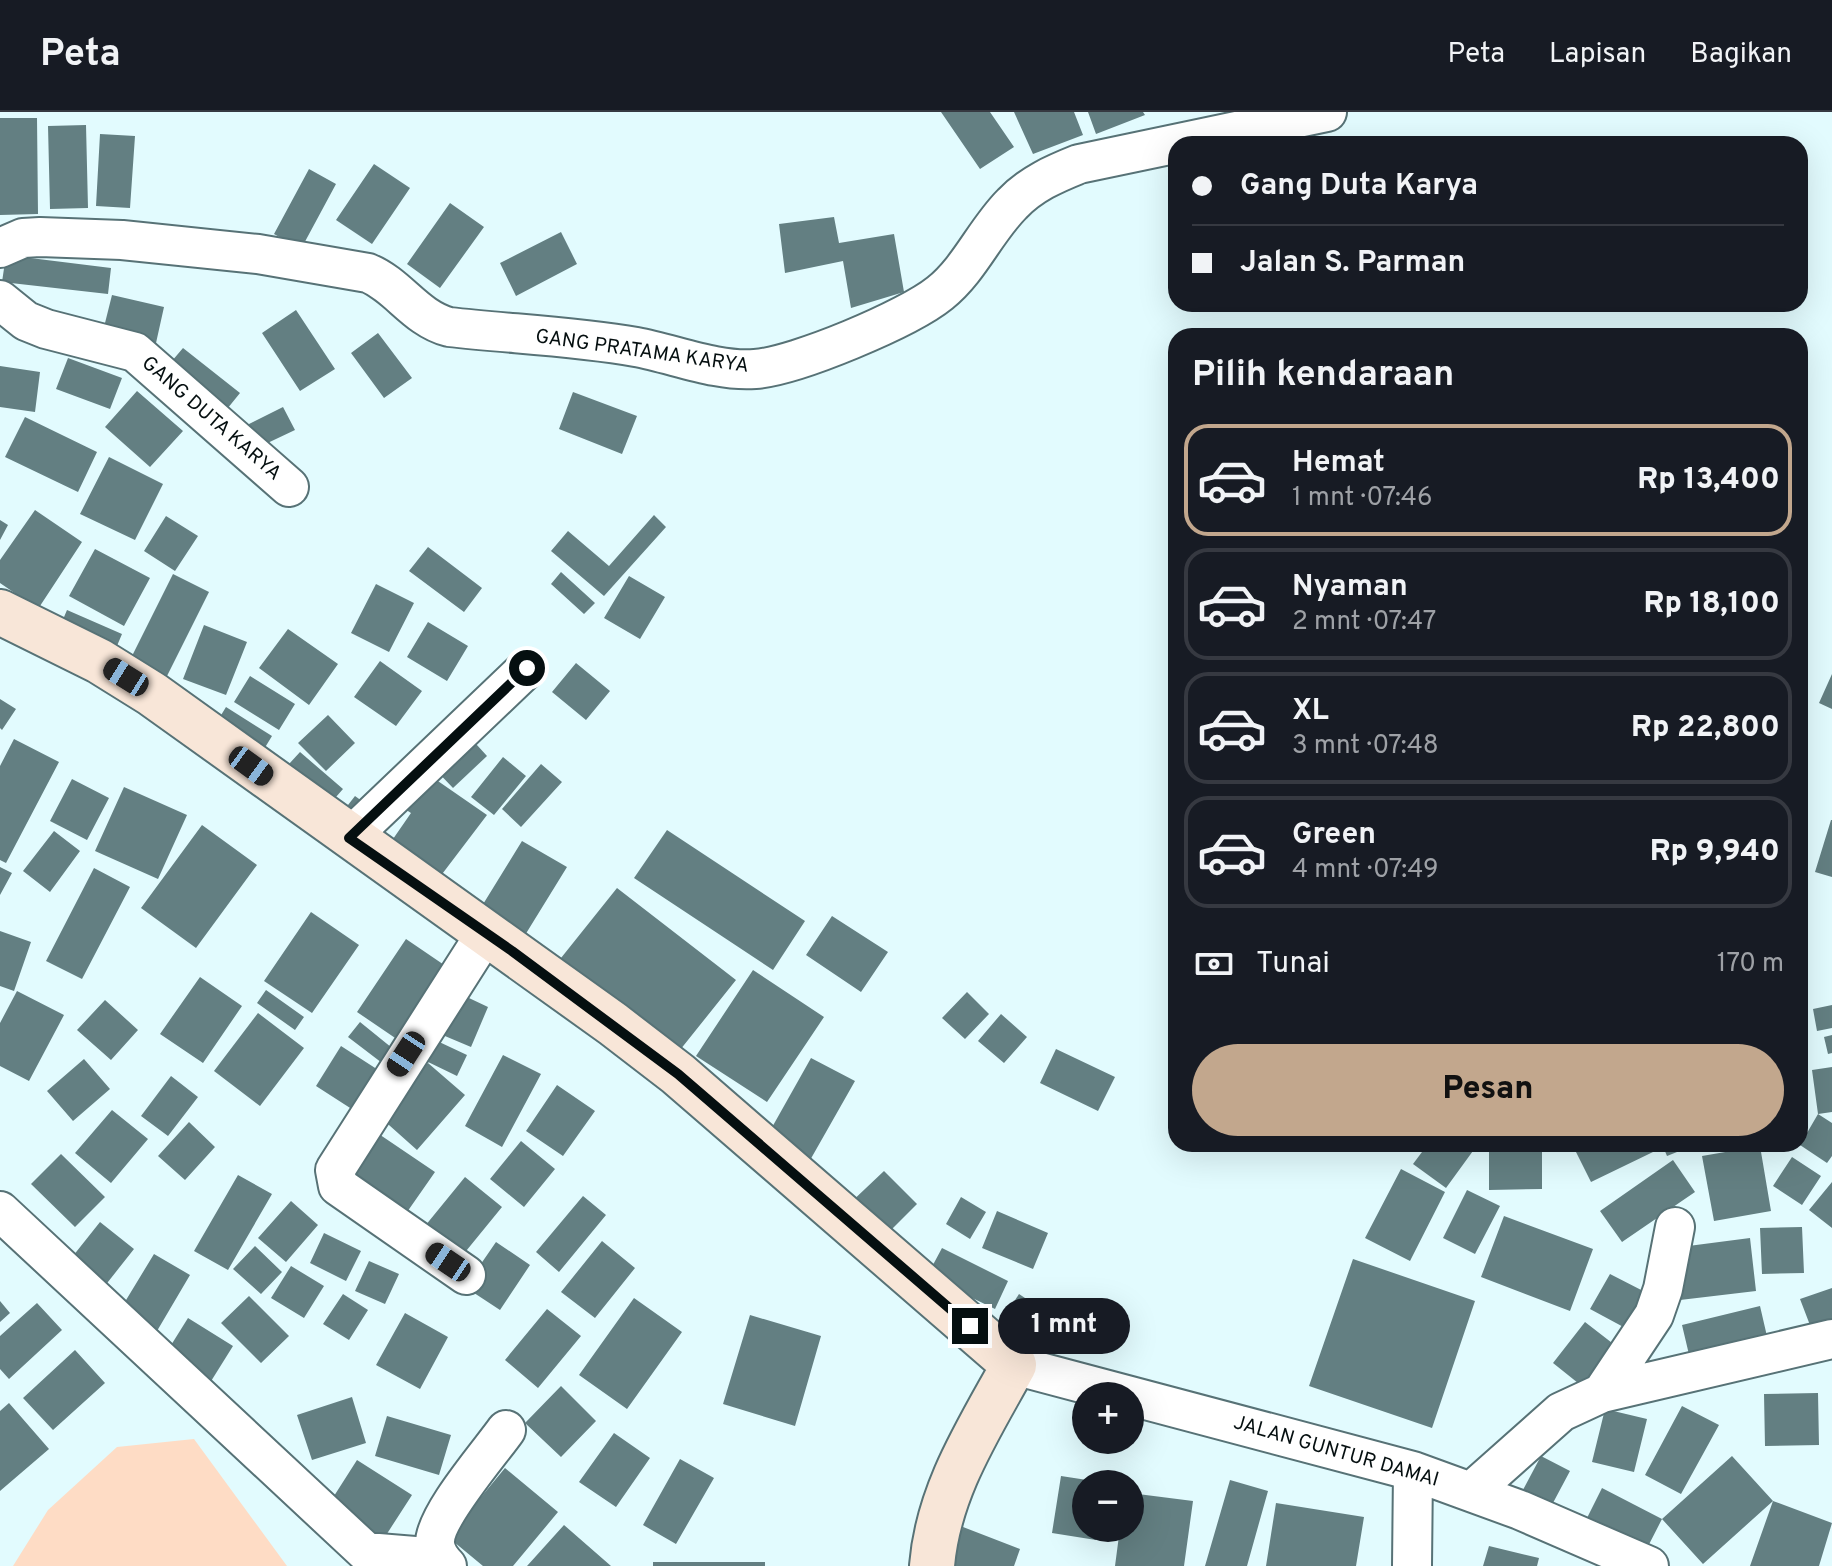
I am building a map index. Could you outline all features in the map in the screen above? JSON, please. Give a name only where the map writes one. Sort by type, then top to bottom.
[{"type":"main road","points":[[0,612],[99,661],[152,694],[678,1074],[1014,1365],[961,1462],[944,1504],[932,1566]]},
{"type":"street","name":"GANG PRATAMA KARYA","points":[[1213,136],[1327,112]]},
{"type":"street","name":"GANG PRATAMA KARYA","points":[[0,248],[23,238],[40,237],[122,240],[258,254],[368,273],[384,279],[421,315],[449,327],[636,347],[726,367],[756,369],[866,333],[919,308],[942,292],[961,271],[1010,206],[1046,177],[1079,164],[1168,145]]},
{"type":"street","name":"GANG DUTA KARYA","points":[[0,300],[26,321],[46,329],[135,352],[289,487]]},
{"type":"street","points":[[349,838],[527,668]]},
{"type":"street","points":[[466,1275],[338,1186],[335,1170],[486,933]]},
{"type":"street","points":[[0,1211],[366,1552],[443,1562],[435,1542],[442,1520],[506,1430]]},
{"type":"street","points":[[1602,1393],[1654,1315],[1663,1289],[1675,1227]]},
{"type":"street","points":[[1471,1492],[1561,1412],[1602,1393],[1832,1339]]},
{"type":"street","name":"JALAN GUNTUR DAMAI","points":[[1014,1365],[1413,1471],[1471,1492],[1638,1564]]},
{"type":"street","points":[[1412,1566],[1413,1471]]},
{"type":"shaded area","points":[[194,1439],[287,1566],[13,1566],[48,1510],[117,1447]]},
{"type":"building","points":[[941,112],[990,112],[1014,147],[980,169]]},
{"type":"building","points":[[1014,112],[1074,112],[1083,135],[1033,154]]},
{"type":"building","points":[[1088,112],[1143,112],[1145,115],[1096,134]]},
{"type":"building","points":[[0,118],[37,118],[38,214],[0,215]]},
{"type":"building","points":[[86,125],[88,208],[50,209],[48,126]]},
{"type":"building","points":[[100,134],[135,136],[130,208],[96,206]]},
{"type":"building","points":[[374,164],[410,188],[372,244],[336,220]]},
{"type":"building","points":[[309,169],[336,184],[301,249],[274,234]]},
{"type":"building","points":[[450,203],[484,227],[440,288],[407,264]]},
{"type":"building","points":[[834,217],[839,243],[894,234],[904,292],[851,308],[843,261],[785,273],[779,224]]},
{"type":"building","points":[[561,232],[577,264],[516,296],[500,263]]},
{"type":"building","points":[[6,255],[111,268],[108,294],[2,282]]},
{"type":"building","points":[[112,295],[164,307],[156,343],[103,331]]},
{"type":"building","points":[[296,310],[335,369],[300,391],[262,333]]},
{"type":"building","points":[[378,333],[412,378],[384,398],[351,353]]},
{"type":"building","points":[[183,348],[240,393],[223,414],[166,368]]},
{"type":"building","points":[[68,358],[122,378],[110,409],[56,389]]},
{"type":"building","points":[[0,366],[40,372],[35,412],[0,407]]},
{"type":"building","points":[[137,391],[183,431],[150,467],[105,427]]},
{"type":"building","points":[[573,392],[637,416],[622,454],[559,429]]},
{"type":"building","points":[[283,407],[295,430],[257,448],[245,426]]},
{"type":"building","points":[[25,417],[97,452],[78,492],[5,457]]},
{"type":"building","points":[[109,457],[163,484],[135,540],[80,514]]},
{"type":"building","points":[[35,510],[82,542],[38,609],[0,583],[0,560]]},
{"type":"building","points":[[654,515],[666,527],[604,596],[551,551],[568,531],[609,566]]},
{"type":"building","points":[[166,516],[198,536],[175,571],[144,551]]},
{"type":"building","points":[[0,520],[8,525],[0,540]]},
{"type":"building","points":[[428,547],[482,588],[464,612],[409,571]]},
{"type":"building","points":[[95,549],[150,578],[124,626],[69,596]]},
{"type":"building","points":[[561,572],[595,603],[584,614],[551,584]]},
{"type":"building","points":[[173,574],[209,592],[159,692],[123,674]]},
{"type":"building","points":[[629,576],[665,597],[640,639],[604,618]]},
{"type":"building","points":[[376,584],[414,603],[389,652],[351,633]]},
{"type":"building","points":[[67,610],[122,634],[111,660],[56,636]]},
{"type":"building","points":[[428,622],[468,646],[447,681],[407,657]]},
{"type":"building","points":[[204,625],[247,642],[226,695],[183,679]]},
{"type":"building","points":[[288,629],[338,664],[309,705],[259,668]]},
{"type":"building","points":[[380,661],[422,691],[396,726],[354,697]]},
{"type":"building","points":[[576,663],[610,691],[586,720],[552,692]]},
{"type":"building","points":[[1832,674],[1832,709],[1819,703]]},
{"type":"building","points":[[250,676],[295,704],[279,730],[234,702]]},
{"type":"building","points":[[0,699],[16,709],[2,730],[0,728]]},
{"type":"building","points":[[226,707],[272,736],[258,759],[212,730]]},
{"type":"building","points":[[328,715],[355,743],[326,771],[298,743]]},
{"type":"building","points":[[466,733],[487,756],[453,788],[431,765]]},
{"type":"building","points":[[14,739],[59,762],[6,863],[0,860],[0,766]]},
{"type":"building","points":[[300,752],[343,789],[321,814],[278,776]]},
{"type":"building","points":[[503,757],[526,776],[494,815],[471,797]]},
{"type":"building","points":[[541,764],[562,782],[521,827],[502,809]]},
{"type":"building","points":[[422,770],[487,815],[433,886],[384,852],[411,813],[397,804]]},
{"type":"building","points":[[72,779],[109,798],[87,840],[50,821]]},
{"type":"building","points":[[124,787],[187,815],[158,879],[95,851]]},
{"type":"building","points":[[355,796],[366,804],[334,823]]},
{"type":"building","points":[[1832,820],[1832,877],[1815,872]]},
{"type":"building","points":[[202,825],[257,865],[196,948],[141,908]]},
{"type":"building","points":[[667,830],[805,921],[773,970],[634,878]]},
{"type":"building","points":[[54,831],[80,851],[50,892],[23,871]]},
{"type":"building","points":[[522,841],[567,867],[522,940],[477,914]]},
{"type":"building","points":[[0,867],[12,873],[0,895]]},
{"type":"building","points":[[94,868],[130,887],[82,979],[46,961]]},
{"type":"building","points":[[617,888],[736,980],[680,1050],[561,958]]},
{"type":"building","points":[[311,912],[359,945],[312,1013],[264,981]]},
{"type":"building","points":[[832,916],[888,952],[861,992],[806,955]]},
{"type":"building","points":[[0,931],[31,942],[14,991],[0,986]]},
{"type":"building","points":[[406,939],[453,971],[404,1044],[357,1012]]},
{"type":"building","points":[[753,970],[824,1017],[767,1102],[696,1056]]},
{"type":"building","points":[[200,977],[242,1006],[203,1063],[160,1034]]},
{"type":"building","points":[[266,990],[304,1017],[295,1030],[257,1003]]},
{"type":"building","points":[[452,990],[488,1007],[471,1047],[433,1031]]},
{"type":"building","points":[[17,991],[64,1015],[29,1081],[0,1066],[0,1023]]},
{"type":"building","points":[[967,992],[989,1014],[965,1039],[942,1018]]},
{"type":"building","points":[[105,1000],[138,1030],[111,1060],[77,1030]]},
{"type":"building","points":[[1832,1005],[1832,1028],[1817,1031],[1813,1009]]},
{"type":"building","points":[[258,1013],[304,1048],[260,1106],[214,1071]]},
{"type":"building","points":[[1001,1014],[1027,1037],[1004,1063],[978,1041]]},
{"type":"building","points":[[360,1022],[397,1052],[386,1066],[348,1037]]},
{"type":"building","points":[[1832,1035],[1832,1053],[1828,1054],[1824,1037]]},
{"type":"building","points":[[435,1040],[467,1055],[457,1076],[426,1061]]},
{"type":"building","points":[[341,1046],[386,1075],[361,1115],[316,1086]]},
{"type":"building","points":[[1056,1049],[1115,1077],[1098,1111],[1040,1083]]},
{"type":"building","points":[[503,1055],[541,1074],[502,1147],[465,1126]]},
{"type":"building","points":[[811,1058],[855,1081],[809,1162],[766,1138]]},
{"type":"building","points":[[84,1059],[110,1089],[73,1121],[47,1091]]},
{"type":"building","points":[[428,1063],[465,1095],[417,1150],[380,1117]]},
{"type":"building","points":[[1832,1067],[1832,1112],[1818,1114],[1812,1070]]},
{"type":"building","points":[[171,1076],[198,1097],[168,1136],[141,1116]]},
{"type":"building","points":[[557,1085],[595,1111],[563,1156],[526,1131]]},
{"type":"building","points":[[112,1110],[148,1139],[111,1183],[75,1153]]},
{"type":"building","points":[[1818,1114],[1832,1123],[1832,1156],[1827,1163],[1808,1150],[1808,1131]]},
{"type":"building","points":[[189,1122],[215,1147],[185,1180],[158,1156]]},
{"type":"building","points":[[367,1126],[435,1172],[405,1215],[337,1169]]},
{"type":"building","points":[[521,1141],[555,1169],[524,1207],[490,1179]]},
{"type":"building","points":[[1422,1152],[1472,1152],[1446,1188],[1413,1164]]},
{"type":"building","points":[[1489,1152],[1542,1152],[1542,1189],[1489,1190]]},
{"type":"building","points":[[1576,1152],[1653,1152],[1591,1182]]},
{"type":"building","points":[[1725,1152],[1761,1152],[1771,1211],[1714,1221],[1702,1156]]},
{"type":"building","points":[[61,1154],[105,1197],[75,1227],[31,1184]]},
{"type":"building","points":[[1792,1157],[1821,1176],[1802,1205],[1773,1186]]},
{"type":"building","points":[[1673,1160],[1695,1192],[1622,1242],[1600,1211]]},
{"type":"building","points":[[1401,1169],[1445,1192],[1410,1261],[1365,1238]]},
{"type":"building","points":[[884,1171],[917,1204],[881,1240],[847,1206]]},
{"type":"building","points":[[238,1175],[272,1194],[228,1270],[194,1251]]},
{"type":"building","points":[[465,1177],[502,1207],[462,1256],[425,1226]]},
{"type":"building","points":[[1832,1182],[1832,1228],[1809,1210]]},
{"type":"building","points":[[1467,1190],[1500,1206],[1475,1254],[1443,1238]]},
{"type":"building","points":[[583,1196],[606,1215],[559,1272],[536,1252]]},
{"type":"building","points":[[961,1197],[986,1212],[970,1239],[946,1224]]},
{"type":"building","points":[[291,1201],[318,1225],[286,1262],[258,1238]]},
{"type":"building","points":[[997,1211],[1048,1233],[1033,1269],[982,1248]]},
{"type":"building","points":[[1504,1216],[1593,1249],[1570,1311],[1481,1277]]},
{"type":"building","points":[[100,1222],[134,1249],[104,1287],[69,1261]]},
{"type":"building","points":[[1802,1227],[1804,1273],[1762,1274],[1760,1228]]},
{"type":"building","points":[[324,1233],[361,1251],[346,1281],[310,1263]]},
{"type":"building","points":[[1750,1238],[1756,1291],[1680,1300],[1673,1248]]},
{"type":"building","points":[[602,1241],[635,1268],[595,1318],[561,1292]]},
{"type":"building","points":[[496,1242],[530,1265],[500,1310],[465,1287]]},
{"type":"building","points":[[255,1246],[282,1272],[261,1294],[233,1269]]},
{"type":"building","points":[[942,1248],[1008,1281],[995,1309],[927,1276]]},
{"type":"building","points":[[154,1254],[190,1275],[157,1331],[120,1310]]},
{"type":"building","points":[[1353,1259],[1475,1301],[1432,1428],[1309,1386]]},
{"type":"building","points":[[369,1261],[399,1274],[385,1304],[355,1291]]},
{"type":"building","points":[[291,1266],[324,1286],[304,1318],[271,1298]]},
{"type":"building","points":[[1610,1274],[1649,1294],[1629,1330],[1590,1309]]},
{"type":"building","points":[[1832,1288],[1832,1327],[1813,1333],[1800,1299]]},
{"type":"building","points":[[343,1294],[368,1310],[349,1340],[323,1324]]},
{"type":"building","points":[[1019,1294],[1058,1320],[1041,1347],[1001,1322]]},
{"type":"building","points":[[249,1296],[289,1336],[261,1363],[221,1323]]},
{"type":"building","points":[[634,1298],[682,1332],[627,1409],[579,1375]]},
{"type":"building","points":[[0,1301],[10,1313],[0,1322]]},
{"type":"building","points":[[37,1303],[62,1330],[9,1379],[0,1369],[0,1336]]},
{"type":"building","points":[[1760,1306],[1769,1345],[1691,1363],[1682,1325]]},
{"type":"building","points":[[547,1309],[581,1336],[538,1388],[505,1360]]},
{"type":"building","points":[[405,1313],[448,1337],[420,1389],[376,1365]]},
{"type":"building","points":[[750,1315],[821,1336],[795,1426],[723,1404]]},
{"type":"building","points":[[188,1318],[233,1346],[208,1386],[163,1358]]},
{"type":"building","points":[[1585,1322],[1616,1346],[1583,1387],[1553,1363]]},
{"type":"building","points":[[75,1350],[105,1383],[53,1430],[23,1398]]},
{"type":"building","points":[[561,1386],[596,1421],[561,1457],[525,1423]]},
{"type":"building","points":[[1818,1393],[1819,1445],[1765,1446],[1764,1394]]},
{"type":"building","points":[[352,1397],[366,1443],[312,1460],[297,1415]]},
{"type":"building","points":[[9,1403],[49,1449],[0,1491],[0,1411]]},
{"type":"building","points":[[1682,1406],[1719,1425],[1681,1494],[1645,1475]]},
{"type":"building","points":[[1605,1409],[1647,1419],[1634,1472],[1592,1462]]},
{"type":"building","points":[[387,1416],[451,1435],[439,1475],[375,1456]]},
{"type":"building","points":[[614,1433],[650,1458],[616,1507],[579,1482]]},
{"type":"building","points":[[1541,1456],[1570,1471],[1546,1516],[1517,1501]]},
{"type":"building","points":[[1732,1456],[1773,1501],[1703,1564],[1662,1519]]},
{"type":"building","points":[[680,1459],[714,1478],[676,1544],[643,1525]]},
{"type":"building","points":[[357,1460],[412,1495],[381,1543],[327,1507]]},
{"type":"building","points":[[505,1468],[558,1512],[513,1566],[483,1566],[448,1537]]},
{"type":"building","points":[[1061,1476],[1072,1478],[1072,1536],[1052,1533]]},
{"type":"building","points":[[1230,1480],[1268,1491],[1247,1566],[1205,1566]]},
{"type":"building","points":[[1602,1488],[1662,1519],[1641,1560],[1581,1530]]},
{"type":"building","points":[[1144,1495],[1193,1501],[1184,1566],[1115,1566],[1118,1542],[1144,1542]]},
{"type":"building","points":[[1773,1501],[1832,1523],[1819,1566],[1750,1566]]},
{"type":"building","points":[[1276,1503],[1364,1517],[1356,1566],[1266,1566]]},
{"type":"building","points":[[564,1525],[611,1566],[527,1566]]},
{"type":"building","points":[[963,1527],[1020,1549],[1014,1566],[948,1566]]},
{"type":"building","points":[[1489,1546],[1539,1558],[1537,1566],[1483,1566]]},
{"type":"building","points":[[653,1562],[765,1562],[765,1566],[653,1566]]},
{"type":"route","points":[[527,668],[349,838],[512,951],[678,1074],[970,1326]]}]
